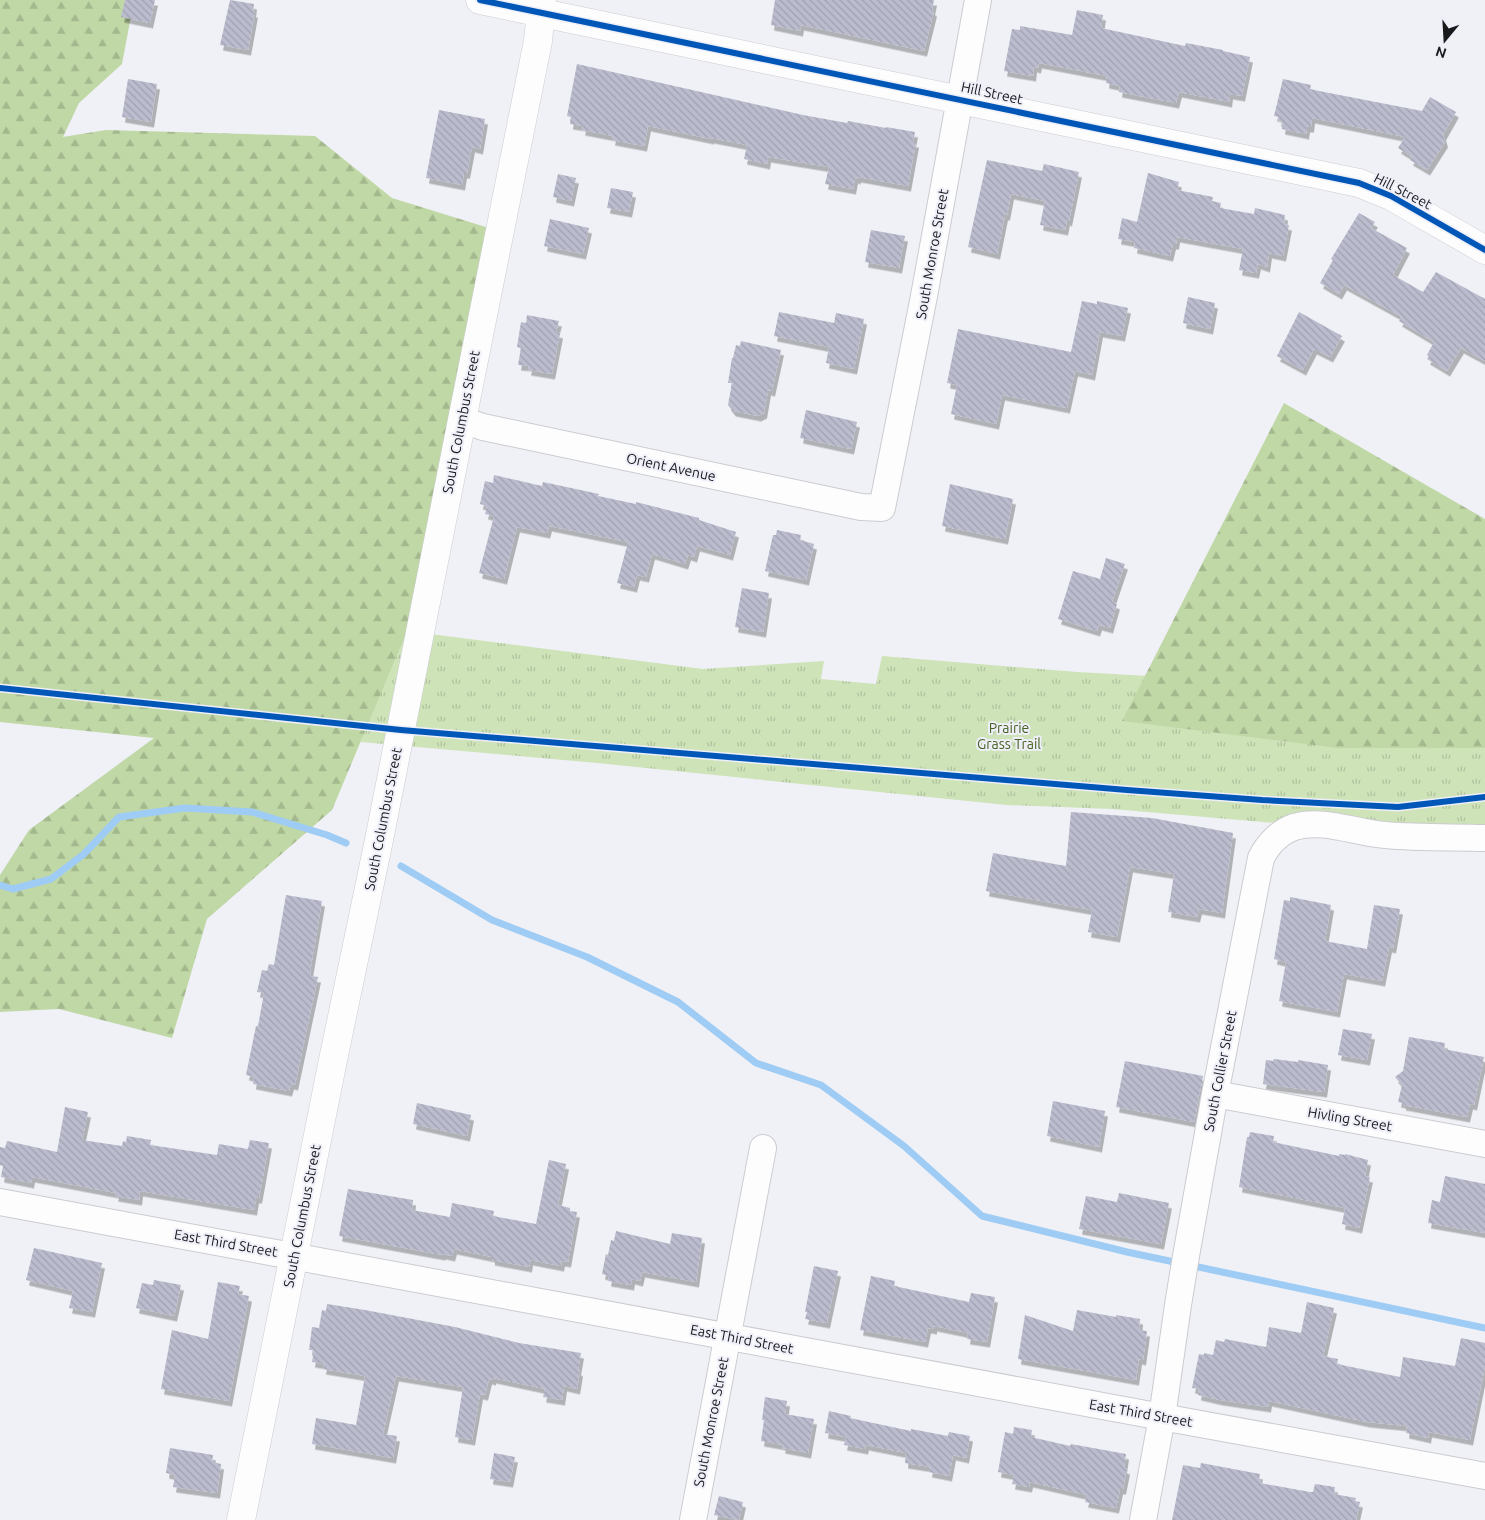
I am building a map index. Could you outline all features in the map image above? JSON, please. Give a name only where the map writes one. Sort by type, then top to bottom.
[{"type":"street","name":"Hill Street","points":[[480,0],[542,6],[960,99],[1359,183],[1391,196],[1485,250]]},
{"type":"street","name":"South Monroe Street","points":[[882,508],[926,288],[978,0]]},
{"type":"street","name":"South Columbus Street","points":[[241,1520],[381,831],[536,51],[542,6]]},
{"type":"street","name":"Orient Avenue","points":[[462,420],[483,427],[861,506],[882,508]]},
{"type":"street","name":"South Collier Street","points":[[1143,1520],[1162,1417],[1185,1266],[1215,1094],[1264,850],[1277,836],[1293,828],[1310,824],[1384,835],[1485,838]]},
{"type":"street","name":"Hivling Street","points":[[1215,1094],[1485,1144]]},
{"type":"street","name":"South Monroe Street","points":[[692,1520],[763,1148]]},
{"type":"street","name":"East Third Street","points":[[0,1202],[1485,1476]]},
{"type":"green space","points":[[0,0],[134,0],[122,64],[79,103],[63,137],[106,130],[315,136],[392,198],[489,228],[407,631],[332,810],[207,919],[172,1038],[59,1009],[0,1012],[0,875],[29,830],[154,738],[0,722]]},
{"type":"green space","points":[[1284,403],[1485,519],[1485,748],[1338,748],[1122,721]]},
{"type":"green space","name":"Prairie Grass Trail","points":[[0,590],[407,631],[703,669],[824,661],[821,679],[876,684],[882,656],[1077,672],[1401,690],[1485,715],[1485,835],[1427,836],[1112,809],[1007,805],[597,763],[361,742],[362,739]]},
{"type":"building","points":[[125,0],[155,0],[150,23],[121,17]]},
{"type":"building","points":[[230,0],[254,4],[253,12],[255,12],[248,50],[220,45]]},
{"type":"building","points":[[775,0],[934,0],[932,10],[934,11],[924,51],[801,25],[800,31],[771,25]]},
{"type":"building","points":[[1077,10],[1103,15],[1101,28],[1185,46],[1186,43],[1223,50],[1250,57],[1242,96],[1230,94],[1229,102],[1179,92],[1176,103],[1119,92],[1120,86],[1106,83],[1107,76],[1039,63],[1038,68],[1034,67],[1033,76],[1004,71],[1012,29],[1020,30],[1020,26],[1072,35]]},
{"type":"building","points":[[577,64],[803,115],[915,132],[913,142],[916,142],[908,186],[858,177],[858,179],[855,178],[853,189],[825,184],[829,167],[768,157],[767,164],[744,159],[747,145],[648,126],[644,146],[612,140],[613,136],[582,130],[583,126],[570,124],[571,117],[567,116]]},
{"type":"building","points":[[128,79],[157,84],[151,122],[122,117]]},
{"type":"building","points":[[1283,79],[1311,85],[1310,89],[1422,111],[1430,97],[1456,112],[1443,135],[1445,142],[1427,170],[1410,160],[1412,157],[1398,148],[1405,137],[1312,118],[1311,127],[1307,127],[1306,134],[1282,129],[1283,122],[1278,121],[1279,117],[1274,116]]},
{"type":"building","points":[[439,110],[485,119],[480,149],[472,147],[467,173],[464,173],[462,185],[426,178]]},
{"type":"building","points":[[987,160],[1042,171],[1044,164],[1079,172],[1069,221],[1067,220],[1065,230],[1040,225],[1045,201],[1011,194],[997,254],[968,247]]},
{"type":"building","points":[[1148,173],[1179,182],[1177,190],[1213,197],[1212,201],[1221,203],[1220,208],[1254,214],[1255,208],[1285,215],[1284,224],[1289,225],[1283,256],[1269,253],[1267,267],[1258,264],[1256,273],[1239,270],[1243,249],[1177,237],[1170,256],[1134,248],[1135,242],[1118,239],[1122,218],[1137,222]]},
{"type":"building","points":[[558,174],[576,178],[571,201],[553,197]]},
{"type":"building","points":[[611,188],[633,192],[629,212],[607,208]]},
{"type":"building","points":[[1359,213],[1375,222],[1371,228],[1407,248],[1393,275],[1423,292],[1436,272],[1485,299],[1485,361],[1461,348],[1447,371],[1427,359],[1429,356],[1427,355],[1434,342],[1399,321],[1402,317],[1344,285],[1339,294],[1320,283],[1333,260],[1331,259]]},
{"type":"building","points":[[550,219],[589,228],[583,254],[544,246]]},
{"type":"building","points":[[871,230],[905,236],[899,268],[865,262]]},
{"type":"building","points":[[1188,297],[1215,303],[1210,329],[1183,323]]},
{"type":"building","points":[[1082,301],[1097,304],[1097,301],[1128,308],[1122,336],[1100,332],[1092,375],[1075,371],[1067,408],[1002,395],[996,424],[951,414],[957,385],[947,383],[958,329],[1071,352]]},
{"type":"building","points":[[779,312],[834,323],[836,313],[864,319],[854,369],[826,363],[829,347],[774,336]]},
{"type":"building","points":[[1299,312],[1342,336],[1330,357],[1314,349],[1303,370],[1277,356]]},
{"type":"building","points":[[527,315],[559,321],[556,332],[560,333],[552,374],[528,370],[529,366],[518,365],[521,348],[517,347],[521,322],[526,323]]},
{"type":"building","points":[[741,341],[781,350],[772,391],[768,390],[764,413],[758,416],[733,411],[728,405],[732,383],[728,383],[732,358],[736,345],[740,346]]},
{"type":"building","points":[[806,410],[857,422],[851,449],[800,438]]},
{"type":"building","points":[[494,475],[542,486],[543,482],[699,518],[699,520],[736,532],[730,555],[697,546],[694,557],[688,555],[685,564],[652,554],[646,577],[637,575],[634,587],[617,583],[628,542],[549,526],[547,533],[517,527],[504,579],[479,573],[494,516],[485,514],[487,506],[480,504],[485,481],[493,483]]},
{"type":"building","points":[[950,484],[1013,499],[1005,539],[942,526]]},
{"type":"building","points":[[777,530],[801,535],[800,540],[814,544],[806,580],[765,571],[773,535],[776,535]]},
{"type":"building","points":[[1106,558],[1125,564],[1112,602],[1117,604],[1110,628],[1099,625],[1097,631],[1058,619],[1073,571],[1100,579]]},
{"type":"building","points":[[742,588],[769,593],[763,632],[735,627]]},
{"type":"building","points":[[1071,812],[1152,818],[1233,833],[1222,913],[1199,909],[1197,917],[1168,912],[1174,874],[1130,867],[1117,937],[1088,932],[1092,910],[986,891],[993,853],[1066,866]]},
{"type":"building","points":[[286,895],[322,901],[310,972],[311,976],[318,977],[295,1085],[291,1084],[289,1091],[253,1084],[254,1077],[246,1075],[264,993],[257,992],[262,970],[267,971],[269,964],[274,965]]},
{"type":"building","points":[[1290,897],[1331,905],[1325,941],[1367,949],[1374,905],[1400,909],[1393,948],[1389,947],[1382,981],[1344,974],[1337,1012],[1279,1001],[1286,962],[1274,959],[1284,900],[1290,901]]},
{"type":"building","points":[[1343,1029],[1372,1034],[1367,1060],[1338,1055]]},
{"type":"building","points":[[1409,1037],[1445,1043],[1444,1049],[1484,1057],[1474,1105],[1470,1104],[1467,1117],[1403,1105],[1403,1103],[1398,1102],[1402,1085],[1395,1077],[1403,1071]]},
{"type":"building","points":[[1274,1059],[1298,1062],[1298,1060],[1328,1065],[1324,1092],[1263,1084],[1266,1060],[1273,1061]]},
{"type":"building","points":[[1125,1061],[1203,1076],[1194,1122],[1116,1107]]},
{"type":"building","points":[[1053,1101],[1105,1111],[1099,1147],[1047,1136]]},
{"type":"building","points":[[417,1103],[471,1115],[467,1136],[413,1124]]},
{"type":"building","points":[[65,1107],[88,1112],[82,1140],[122,1146],[123,1141],[126,1142],[127,1136],[151,1140],[150,1145],[217,1155],[219,1144],[248,1149],[250,1140],[269,1143],[259,1198],[256,1198],[254,1210],[140,1191],[139,1200],[115,1196],[116,1193],[32,1177],[31,1183],[1,1177],[3,1166],[0,1165],[0,1147],[5,1148],[7,1141],[57,1152]]},
{"type":"building","points":[[1250,1132],[1274,1136],[1273,1142],[1339,1156],[1339,1154],[1345,1154],[1368,1160],[1365,1176],[1370,1177],[1359,1228],[1342,1224],[1345,1208],[1239,1187],[1247,1137],[1249,1137]]},
{"type":"building","points":[[549,1160],[566,1164],[558,1205],[577,1212],[568,1262],[562,1261],[561,1266],[530,1260],[529,1267],[492,1260],[492,1257],[454,1249],[452,1256],[442,1255],[339,1236],[348,1189],[413,1200],[412,1210],[450,1217],[452,1203],[494,1211],[493,1216],[536,1224]]},
{"type":"building","points":[[1445,1176],[1485,1184],[1485,1233],[1428,1223],[1432,1200],[1440,1202]]},
{"type":"building","points":[[1119,1193],[1169,1203],[1161,1244],[1079,1229],[1086,1196],[1117,1202]]},
{"type":"building","points":[[616,1231],[670,1244],[672,1233],[702,1238],[696,1282],[642,1272],[640,1281],[632,1279],[631,1285],[608,1281],[609,1276],[602,1274],[606,1254],[608,1255],[611,1240],[614,1241]]},
{"type":"building","points":[[34,1248],[102,1263],[92,1312],[69,1308],[73,1291],[26,1280]]},
{"type":"building","points":[[814,1266],[838,1271],[827,1323],[805,1319]]},
{"type":"building","points":[[871,1276],[895,1281],[894,1286],[969,1302],[971,1293],[995,1297],[987,1342],[967,1339],[968,1333],[934,1326],[934,1329],[928,1328],[925,1342],[860,1330]]},
{"type":"building","points":[[154,1280],[181,1285],[174,1316],[136,1308],[142,1283],[153,1285]]},
{"type":"building","points":[[218,1282],[240,1286],[238,1294],[249,1296],[229,1401],[161,1389],[172,1330],[208,1339]]},
{"type":"building","points":[[1307,1302],[1334,1308],[1323,1356],[1338,1359],[1337,1364],[1400,1377],[1403,1357],[1455,1366],[1461,1338],[1485,1343],[1485,1366],[1470,1440],[1429,1432],[1428,1438],[1406,1433],[1407,1426],[1367,1422],[1269,1401],[1268,1407],[1220,1400],[1198,1395],[1199,1389],[1192,1388],[1199,1354],[1213,1355],[1216,1340],[1224,1342],[1225,1339],[1266,1347],[1269,1327],[1301,1333]]},
{"type":"building","points":[[327,1304],[455,1327],[519,1343],[581,1353],[577,1389],[564,1386],[562,1400],[543,1397],[545,1389],[493,1378],[493,1380],[489,1379],[485,1395],[480,1394],[472,1440],[455,1437],[463,1387],[396,1376],[383,1434],[397,1436],[393,1458],[312,1444],[316,1418],[356,1425],[365,1376],[323,1369],[324,1364],[312,1362],[314,1350],[309,1350],[312,1327],[319,1328],[322,1310],[326,1311]]},
{"type":"building","points":[[1077,1310],[1140,1319],[1139,1330],[1147,1331],[1143,1360],[1139,1359],[1136,1380],[1018,1359],[1025,1315],[1073,1331]]},
{"type":"building","points":[[765,1397],[787,1401],[785,1414],[814,1419],[808,1453],[782,1448],[783,1445],[761,1441]]},
{"type":"building","points":[[829,1411],[851,1416],[850,1418],[911,1431],[911,1429],[948,1436],[949,1432],[970,1436],[966,1458],[953,1455],[949,1476],[929,1472],[930,1467],[905,1463],[906,1453],[866,1445],[865,1449],[844,1445],[846,1437],[825,1433]]},
{"type":"building","points":[[1014,1427],[1032,1430],[1031,1437],[1070,1446],[1071,1444],[1126,1454],[1124,1468],[1127,1469],[1123,1489],[1120,1489],[1116,1508],[1085,1502],[1087,1495],[1030,1482],[1029,1487],[1012,1484],[1014,1475],[998,1472],[1005,1432],[1013,1434]]},
{"type":"building","points":[[170,1448],[213,1455],[212,1462],[221,1464],[217,1493],[173,1487],[175,1475],[166,1473]]},
{"type":"building","points":[[494,1453],[515,1457],[510,1482],[490,1479]]},
{"type":"building","points":[[1201,1463],[1260,1474],[1260,1483],[1310,1492],[1313,1492],[1315,1484],[1335,1487],[1334,1494],[1356,1498],[1355,1501],[1360,1502],[1356,1520],[1172,1520],[1183,1465],[1200,1468]]},
{"type":"building","points":[[719,1496],[743,1502],[739,1520],[714,1515]]},
{"type":"waterway","points":[[0,885],[13,889],[51,879],[84,854],[119,817],[185,808],[252,812],[327,835],[346,843]]},
{"type":"waterway","points":[[401,866],[492,920],[587,957],[678,1002],[756,1063],[821,1085],[904,1146],[982,1216],[1179,1263]]},
{"type":"waterway","points":[[1189,1265],[1485,1328]]},
{"type":"cycle path","points":[[480,0],[1359,183],[1391,196],[1485,250]]},
{"type":"cycle path","points":[[0,688],[401,730],[1262,800],[1398,807],[1485,797]]}]
